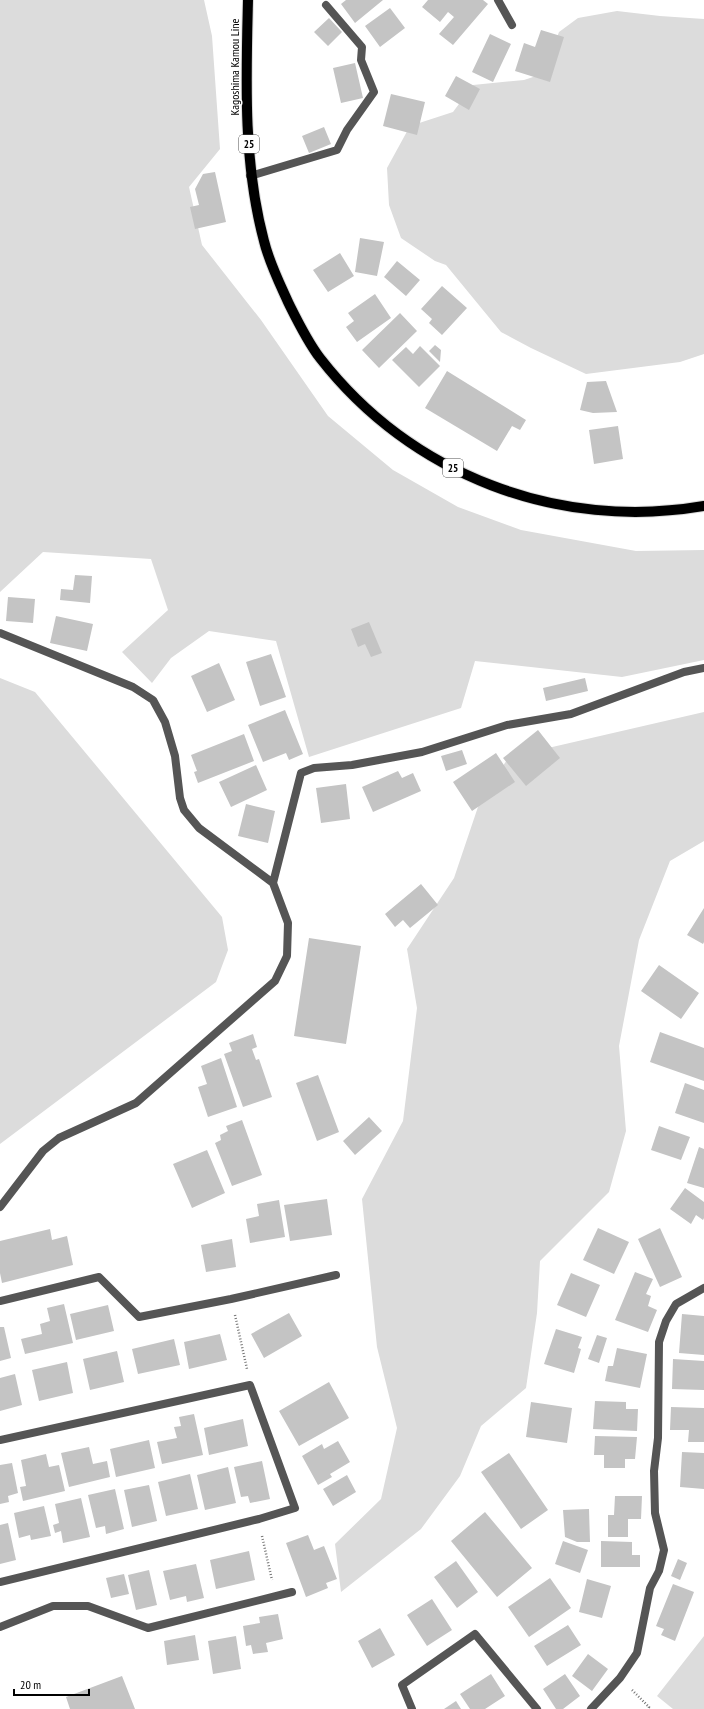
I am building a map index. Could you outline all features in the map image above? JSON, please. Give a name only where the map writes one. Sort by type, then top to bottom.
[{"type":"main road","name":"Kagoshima Kamou Line","points":[[248,0],[247,67],[250,176],[264,244],[279,284],[297,321],[319,357],[351,394],[376,417],[411,444],[444,464],[490,487],[538,501],[606,512],[651,512],[704,506]]},
{"type":"street","points":[[498,0],[512,25]]},
{"type":"street","points":[[250,176],[337,150],[347,130],[374,92],[361,60],[362,47],[326,5]]},
{"type":"street","points":[[0,633],[133,687],[153,700],[165,722],[175,756],[180,798],[184,810],[199,828],[273,883],[288,923],[287,956],[275,981],[136,1103],[59,1138],[43,1151],[0,1207]]},
{"type":"street","points":[[273,883],[302,774],[314,768],[352,765],[422,752],[507,725],[571,714],[684,672],[704,668]]},
{"type":"street","points":[[0,1301],[99,1277],[139,1317],[232,1299],[336,1275]]},
{"type":"street","points":[[591,1709],[620,1678],[637,1653],[650,1588],[659,1571],[664,1550],[655,1513],[654,1472],[658,1438],[659,1342],[666,1321],[676,1304],[704,1288]]},
{"type":"street","points":[[0,1440],[250,1385],[296,1508],[259,1519],[0,1582]]},
{"type":"street","points":[[0,1627],[54,1606],[88,1606],[148,1628],[292,1592]]},
{"type":"street","points":[[412,1709],[402,1685],[475,1634],[536,1709]]},
{"type":"path","points":[[232,1299],[250,1385]]},
{"type":"path","points":[[259,1519],[275,1596]]},
{"type":"path","points":[[620,1678],[649,1707],[648,1709]]},
{"type":"shaded area","points":[[0,0],[204,0],[212,36],[220,149],[189,187],[202,245],[261,320],[328,416],[393,470],[458,507],[521,530],[636,551],[704,550],[704,660],[622,677],[475,661],[461,708],[309,757],[276,641],[209,631],[171,658],[152,683],[122,652],[168,610],[151,559],[43,552],[0,592]]},
{"type":"shaded area","points":[[617,11],[704,19],[704,354],[680,362],[586,374],[501,332],[446,265],[435,261],[401,238],[389,205],[387,168],[410,126],[453,112],[473,85],[524,80],[542,74],[559,32],[578,18]]},
{"type":"shaded area","points":[[0,678],[35,692],[222,917],[228,950],[216,982],[0,1144]]},
{"type":"shaded area","points":[[704,712],[704,841],[670,861],[639,940],[619,1046],[626,1131],[609,1192],[540,1261],[537,1313],[526,1388],[481,1426],[460,1476],[421,1529],[341,1592],[335,1544],[381,1499],[397,1428],[377,1347],[362,1199],[403,1121],[417,1008],[407,949],[454,878],[481,798],[509,757]]},
{"type":"shaded area","points":[[704,1636],[704,1709],[673,1709],[657,1696]]},
{"type":"building","points":[[346,0],[383,0],[355,23],[341,4]]},
{"type":"building","points":[[428,0],[483,0],[488,4],[453,45],[439,34],[454,17],[448,12],[440,22],[422,7]]},
{"type":"building","points":[[390,8],[405,28],[380,47],[365,26]]},
{"type":"building","points":[[329,18],[342,32],[328,46],[314,32]]},
{"type":"building","points":[[541,30],[564,37],[550,82],[515,71],[524,43],[535,47]]},
{"type":"building","points":[[490,34],[511,44],[493,82],[472,72]]},
{"type":"building","points":[[355,63],[363,98],[341,103],[333,68]]},
{"type":"building","points":[[456,76],[480,89],[469,110],[445,96]]},
{"type":"building","points":[[391,94],[425,102],[417,135],[383,126]]},
{"type":"building","points":[[324,127],[331,144],[309,153],[302,136]]},
{"type":"building","points":[[215,172],[226,222],[195,229],[190,207],[199,205],[195,189],[203,174]]},
{"type":"building","points":[[360,238],[384,242],[377,276],[355,272]]},
{"type":"building","points":[[340,253],[354,276],[328,292],[313,270]]},
{"type":"building","points":[[397,261],[420,280],[406,296],[384,277]]},
{"type":"building","points":[[442,286],[467,308],[442,335],[429,323],[432,319],[421,309]]},
{"type":"building","points":[[375,294],[391,318],[357,342],[346,327],[354,321],[348,313]]},
{"type":"building","points":[[400,313],[417,331],[379,368],[362,350]]},
{"type":"building","points":[[435,345],[441,350],[440,362],[429,351]]},
{"type":"building","points":[[420,346],[440,366],[419,387],[392,360],[406,347],[413,354]]},
{"type":"building","points":[[447,371],[526,420],[520,430],[512,426],[497,451],[425,408]]},
{"type":"building","points":[[606,381],[617,412],[593,413],[580,410],[587,382]]},
{"type":"building","points":[[618,426],[623,459],[594,464],[589,430]]},
{"type":"building","points":[[75,575],[92,576],[90,603],[60,600],[61,589],[73,590]]},
{"type":"building","points":[[8,597],[35,599],[33,623],[6,621]]},
{"type":"building","points":[[56,616],[93,624],[87,651],[50,643]]},
{"type":"building","points":[[369,622],[382,653],[371,657],[365,644],[358,647],[351,629]]},
{"type":"building","points":[[271,654],[286,697],[260,706],[246,662]]},
{"type":"building","points":[[219,663],[235,700],[207,712],[191,676]]},
{"type":"building","points":[[585,678],[588,691],[546,701],[543,688]]},
{"type":"building","points":[[285,710],[303,754],[289,760],[286,753],[263,762],[248,725]]},
{"type":"building","points":[[538,730],[560,758],[526,786],[503,758]]},
{"type":"building","points":[[244,734],[254,761],[198,783],[194,772],[197,771],[191,755]]},
{"type":"building","points":[[462,750],[467,764],[446,771],[441,756]]},
{"type":"building","points":[[496,753],[515,782],[472,811],[453,782]]},
{"type":"building","points":[[256,765],[267,790],[231,807],[219,782]]},
{"type":"building","points":[[398,771],[402,778],[413,773],[421,791],[373,812],[362,787]]},
{"type":"building","points":[[346,784],[350,819],[321,823],[316,788]]},
{"type":"building","points":[[246,804],[275,811],[268,843],[238,836]]},
{"type":"building","points":[[421,884],[438,905],[410,928],[403,920],[395,927],[385,914]]},
{"type":"building","points":[[704,908],[704,942],[703,944],[687,935]]},
{"type":"building","points":[[309,938],[361,946],[346,1044],[294,1036]]},
{"type":"building","points":[[659,965],[699,993],[681,1019],[641,991]]},
{"type":"building","points":[[660,1032],[704,1048],[704,1081],[650,1062]]},
{"type":"building","points":[[253,1034],[257,1047],[252,1049],[256,1060],[259,1059],[272,1097],[243,1107],[224,1054],[232,1051],[229,1043]]},
{"type":"building","points":[[221,1058],[237,1107],[208,1117],[198,1087],[207,1084],[201,1066]]},
{"type":"building","points":[[318,1075],[339,1132],[317,1141],[296,1083]]},
{"type":"building","points":[[685,1083],[704,1090],[704,1123],[675,1113]]},
{"type":"building","points":[[369,1117],[382,1131],[355,1155],[343,1141]]},
{"type":"building","points":[[242,1120],[262,1175],[232,1186],[215,1143],[221,1140],[220,1135],[228,1131],[226,1126]]},
{"type":"building","points":[[659,1126],[690,1137],[681,1160],[651,1150]]},
{"type":"building","points":[[699,1147],[704,1149],[704,1188],[687,1183]]},
{"type":"building","points":[[207,1150],[225,1193],[192,1208],[173,1164]]},
{"type":"building","points":[[685,1188],[704,1202],[703,1220],[696,1215],[691,1224],[670,1209]]},
{"type":"building","points":[[327,1199],[332,1235],[290,1241],[284,1205]]},
{"type":"building","points":[[279,1200],[285,1237],[250,1243],[246,1219],[259,1216],[257,1204]]},
{"type":"building","points":[[598,1228],[629,1242],[614,1274],[583,1260]]},
{"type":"building","points":[[660,1228],[682,1277],[660,1287],[638,1239]]},
{"type":"building","points":[[50,1229],[52,1240],[67,1236],[73,1265],[2,1283],[0,1273],[0,1241]]},
{"type":"building","points":[[232,1239],[236,1267],[206,1272],[201,1245]]},
{"type":"building","points":[[635,1272],[653,1279],[646,1294],[651,1296],[648,1306],[657,1310],[648,1332],[615,1320]]},
{"type":"building","points":[[571,1273],[600,1285],[586,1317],[557,1305]]},
{"type":"building","points":[[64,1304],[73,1343],[25,1354],[21,1339],[42,1334],[40,1324],[50,1321],[47,1308]]},
{"type":"building","points":[[108,1305],[114,1331],[76,1340],[70,1314]]},
{"type":"building","points":[[289,1313],[302,1336],[264,1358],[251,1334]]},
{"type":"building","points":[[682,1314],[704,1316],[704,1355],[679,1353]]},
{"type":"building","points":[[0,1327],[4,1327],[11,1358],[0,1361]]},
{"type":"building","points":[[556,1329],[582,1337],[578,1348],[581,1349],[574,1373],[544,1364]]},
{"type":"building","points":[[220,1334],[227,1360],[189,1369],[184,1342]]},
{"type":"building","points":[[597,1335],[607,1338],[599,1363],[588,1359]]},
{"type":"building","points":[[174,1339],[180,1365],[138,1374],[132,1349]]},
{"type":"building","points":[[617,1348],[647,1354],[640,1388],[605,1381],[608,1366],[613,1366]]},
{"type":"building","points":[[117,1351],[124,1382],[90,1390],[83,1359]]},
{"type":"building","points":[[673,1359],[704,1361],[704,1390],[672,1389]]},
{"type":"building","points":[[67,1362],[73,1393],[39,1401],[32,1370]]},
{"type":"building","points":[[15,1374],[22,1405],[0,1411],[0,1378]]},
{"type":"building","points":[[329,1382],[349,1418],[299,1446],[279,1411]]},
{"type":"building","points":[[595,1401],[626,1402],[626,1409],[638,1409],[637,1431],[593,1429]]},
{"type":"building","points":[[531,1402],[572,1408],[567,1443],[526,1437]]},
{"type":"building","points":[[671,1407],[704,1408],[704,1442],[688,1442],[689,1430],[670,1430]]},
{"type":"building","points":[[194,1414],[203,1455],[162,1464],[157,1442],[177,1438],[174,1427],[181,1426],[179,1417]]},
{"type":"building","points":[[243,1419],[248,1446],[209,1455],[204,1428]]},
{"type":"building","points":[[595,1436],[637,1437],[635,1459],[625,1459],[625,1468],[604,1468],[604,1455],[594,1455]]},
{"type":"building","points":[[149,1440],[155,1468],[116,1477],[110,1449]]},
{"type":"building","points":[[338,1441],[350,1462],[330,1474],[332,1477],[318,1485],[302,1456],[322,1444],[324,1449]]},
{"type":"building","points":[[89,1447],[93,1464],[107,1461],[110,1477],[69,1487],[61,1453]]},
{"type":"building","points":[[682,1452],[704,1453],[704,1489],[680,1487]]},
{"type":"building","points":[[509,1453],[548,1510],[521,1529],[481,1472]]},
{"type":"building","points":[[46,1454],[49,1467],[59,1465],[65,1491],[23,1501],[20,1487],[26,1486],[21,1460]]},
{"type":"building","points":[[262,1461],[270,1499],[250,1503],[248,1496],[241,1497],[234,1467]]},
{"type":"building","points":[[12,1463],[18,1493],[8,1496],[9,1502],[0,1504],[0,1465]]},
{"type":"building","points":[[228,1467],[236,1503],[205,1510],[197,1475]]},
{"type":"building","points":[[190,1474],[198,1509],[166,1516],[158,1482]]},
{"type":"building","points":[[347,1475],[356,1492],[333,1506],[323,1489]]},
{"type":"building","points":[[149,1485],[157,1521],[132,1527],[124,1490]]},
{"type":"building","points":[[115,1489],[124,1529],[106,1534],[105,1526],[96,1528],[88,1495]]},
{"type":"building","points":[[615,1496],[642,1496],[641,1519],[628,1519],[628,1537],[608,1537],[608,1515],[614,1515]]},
{"type":"building","points":[[81,1498],[90,1537],[63,1543],[61,1531],[55,1533],[53,1525],[59,1523],[55,1504]]},
{"type":"building","points":[[44,1506],[51,1536],[31,1540],[30,1535],[19,1538],[14,1513]]},
{"type":"building","points":[[589,1509],[590,1542],[577,1542],[565,1537],[563,1510]]},
{"type":"building","points":[[485,1512],[532,1568],[497,1597],[451,1541]]},
{"type":"building","points":[[8,1523],[16,1560],[0,1564],[0,1525]]},
{"type":"building","points":[[308,1535],[314,1550],[324,1546],[337,1579],[326,1583],[328,1588],[306,1597],[286,1543]]},
{"type":"building","points":[[563,1541],[588,1550],[580,1573],[555,1564]]},
{"type":"building","points":[[601,1541],[632,1542],[632,1555],[640,1555],[640,1567],[601,1567]]},
{"type":"building","points":[[249,1551],[255,1580],[216,1589],[210,1560]]},
{"type":"building","points":[[678,1559],[687,1563],[680,1580],[671,1576]]},
{"type":"building","points":[[456,1561],[478,1592],[457,1608],[434,1577]]},
{"type":"building","points":[[196,1564],[204,1598],[187,1602],[186,1596],[170,1600],[163,1571]]},
{"type":"building","points":[[149,1570],[157,1605],[136,1610],[128,1575]]},
{"type":"building","points":[[124,1574],[129,1594],[111,1598],[106,1578]]},
{"type":"building","points":[[550,1578],[571,1608],[529,1637],[508,1607]]},
{"type":"building","points":[[587,1579],[611,1586],[602,1618],[579,1612]]},
{"type":"building","points":[[673,1584],[694,1592],[675,1641],[661,1635],[664,1629],[656,1626]]},
{"type":"building","points":[[432,1599],[452,1630],[427,1646],[407,1615]]},
{"type":"building","points":[[278,1614],[283,1639],[266,1643],[268,1652],[253,1654],[251,1645],[246,1646],[243,1626],[260,1623],[259,1617]]},
{"type":"building","points":[[568,1625],[581,1645],[547,1666],[534,1646]]},
{"type":"building","points":[[380,1628],[395,1655],[372,1668],[358,1641]]},
{"type":"building","points":[[195,1635],[199,1660],[167,1665],[164,1641]]},
{"type":"building","points":[[236,1636],[241,1669],[213,1674],[208,1641]]},
{"type":"building","points":[[588,1654],[608,1669],[592,1691],[572,1676]]},
{"type":"building","points":[[491,1674],[505,1696],[485,1709],[470,1709],[460,1694]]},
{"type":"building","points":[[565,1674],[580,1696],[563,1709],[556,1709],[543,1689]]},
{"type":"building","points":[[122,1676],[135,1709],[70,1709],[66,1697]]},
{"type":"building","points":[[456,1701],[461,1709],[444,1709]]}]
